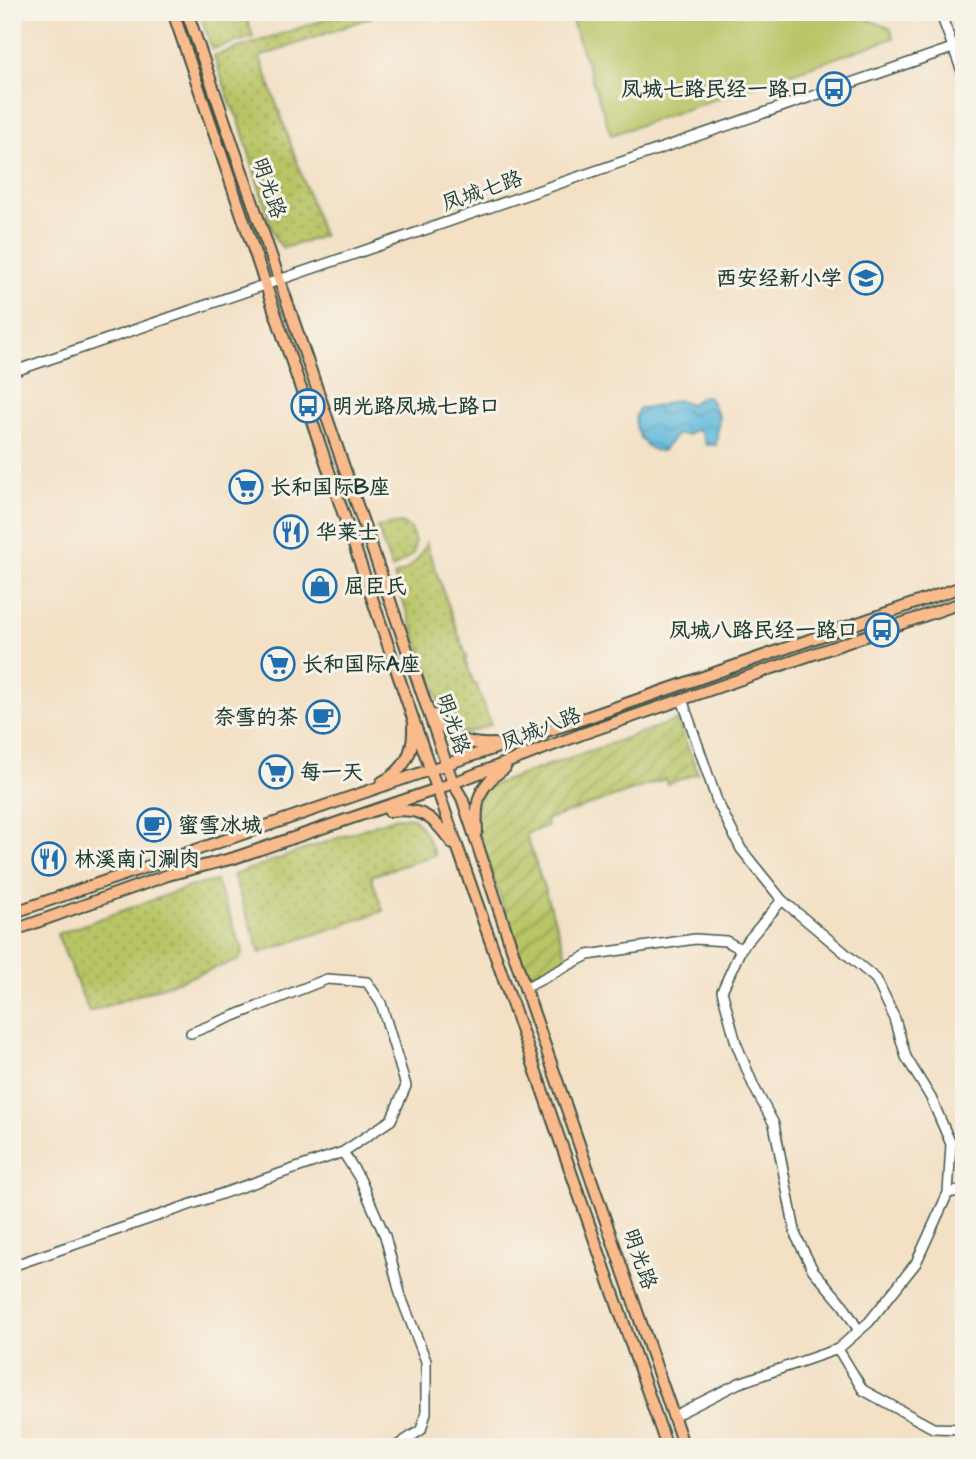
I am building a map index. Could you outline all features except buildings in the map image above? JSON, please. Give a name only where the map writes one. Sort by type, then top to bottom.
[{"type":"main road","name":"明光路","points":[[173,12],[430,769],[667,1447]]},
{"type":"main road","name":"明光路","points":[[187,12],[453,783],[462,798],[684,1447]]},
{"type":"main road","name":"凤城八路","points":[[12,913],[964,586]]},
{"type":"main road","name":"凤城八路","points":[[12,931],[168,876],[234,858],[366,814],[682,699],[964,602]]},
{"type":"main road","points":[[426,704],[439,724],[461,740],[489,745],[514,742]]},
{"type":"main road","points":[[358,795],[396,773],[409,757],[413,737],[410,710]]},
{"type":"main road","points":[[479,848],[476,807],[481,792],[492,777],[520,758]]},
{"type":"main road","points":[[366,814],[405,809],[423,812],[441,828],[460,855]]},
{"type":"street","points":[[940,12],[964,77]]},
{"type":"street","name":"凤城七路","points":[[12,372],[964,44]]},
{"type":"street","points":[[674,1416],[739,1383],[838,1349],[869,1322],[916,1263],[948,1193],[951,1144],[931,1098],[906,1057],[895,1019],[876,979],[782,900],[741,849],[716,801],[682,699]]},
{"type":"street","points":[[782,900],[741,949],[722,991],[736,1043],[754,1087],[774,1124],[796,1236],[813,1270],[843,1305],[859,1331]]},
{"type":"street","points":[[525,988],[588,956],[695,939],[726,941],[741,949]]},
{"type":"street","points":[[12,1266],[342,1152],[391,1120],[406,1086],[381,1003],[367,982],[327,979],[191,1033]]},
{"type":"street","points":[[342,1152],[360,1179],[385,1236],[401,1297],[426,1361],[426,1413],[421,1430],[395,1447]]},
{"type":"street","points":[[948,1193],[964,1190]]},
{"type":"street","points":[[838,1349],[863,1390],[933,1428],[964,1429]]},
{"type":"green space","points":[[199,12],[245,12],[253,37],[212,49]]},
{"type":"green space","points":[[348,12],[386,12],[260,57],[323,236],[283,248],[275,239],[239,120],[214,56]]},
{"type":"green space","points":[[569,12],[865,12],[869,20],[890,28],[894,38],[611,135]]},
{"type":"green space","points":[[401,523],[411,529],[415,542],[413,554],[392,569],[377,527]]},
{"type":"green space","points":[[426,543],[467,658],[465,659],[491,725],[464,734],[453,730],[446,720],[394,576],[414,563]]},
{"type":"green space","points":[[677,720],[698,773],[667,784],[665,779],[546,820],[547,826],[526,834],[568,960],[528,979],[475,824],[479,792]]},
{"type":"green space","points":[[397,817],[414,818],[424,831],[435,855],[371,876],[383,911],[260,953],[233,875]]},
{"type":"green space","points":[[216,881],[243,950],[239,960],[89,1012],[57,934],[189,887]]},
{"type":"water","points":[[708,396],[719,416],[716,445],[706,445],[701,432],[695,430],[688,435],[677,434],[662,451],[643,442],[635,422],[639,409],[676,400],[690,404]]},
{"type":"place","name":"凤城七路民经一路口","points":[[834,89]]},
{"type":"place","name":"西安经新小学","points":[[866,278]]},
{"type":"place","name":"明光路凤城七路口","points":[[308,406]]},
{"type":"place","name":"长和国际B座","points":[[246,487]]},
{"type":"place","name":"华莱士","points":[[291,532]]},
{"type":"place","name":"屈臣氏","points":[[320,586]]},
{"type":"place","name":"凤城八路民经一路口","points":[[882,630]]},
{"type":"place","name":"长和国际A座","points":[[278,664]]},
{"type":"place","name":"奈雪的茶","points":[[323,717]]},
{"type":"place","name":"每一天","points":[[276,772]]},
{"type":"place","name":"蜜雪冰城","points":[[154,825]]},
{"type":"place","name":"林溪南门涮肉","points":[[49,859]]}]
